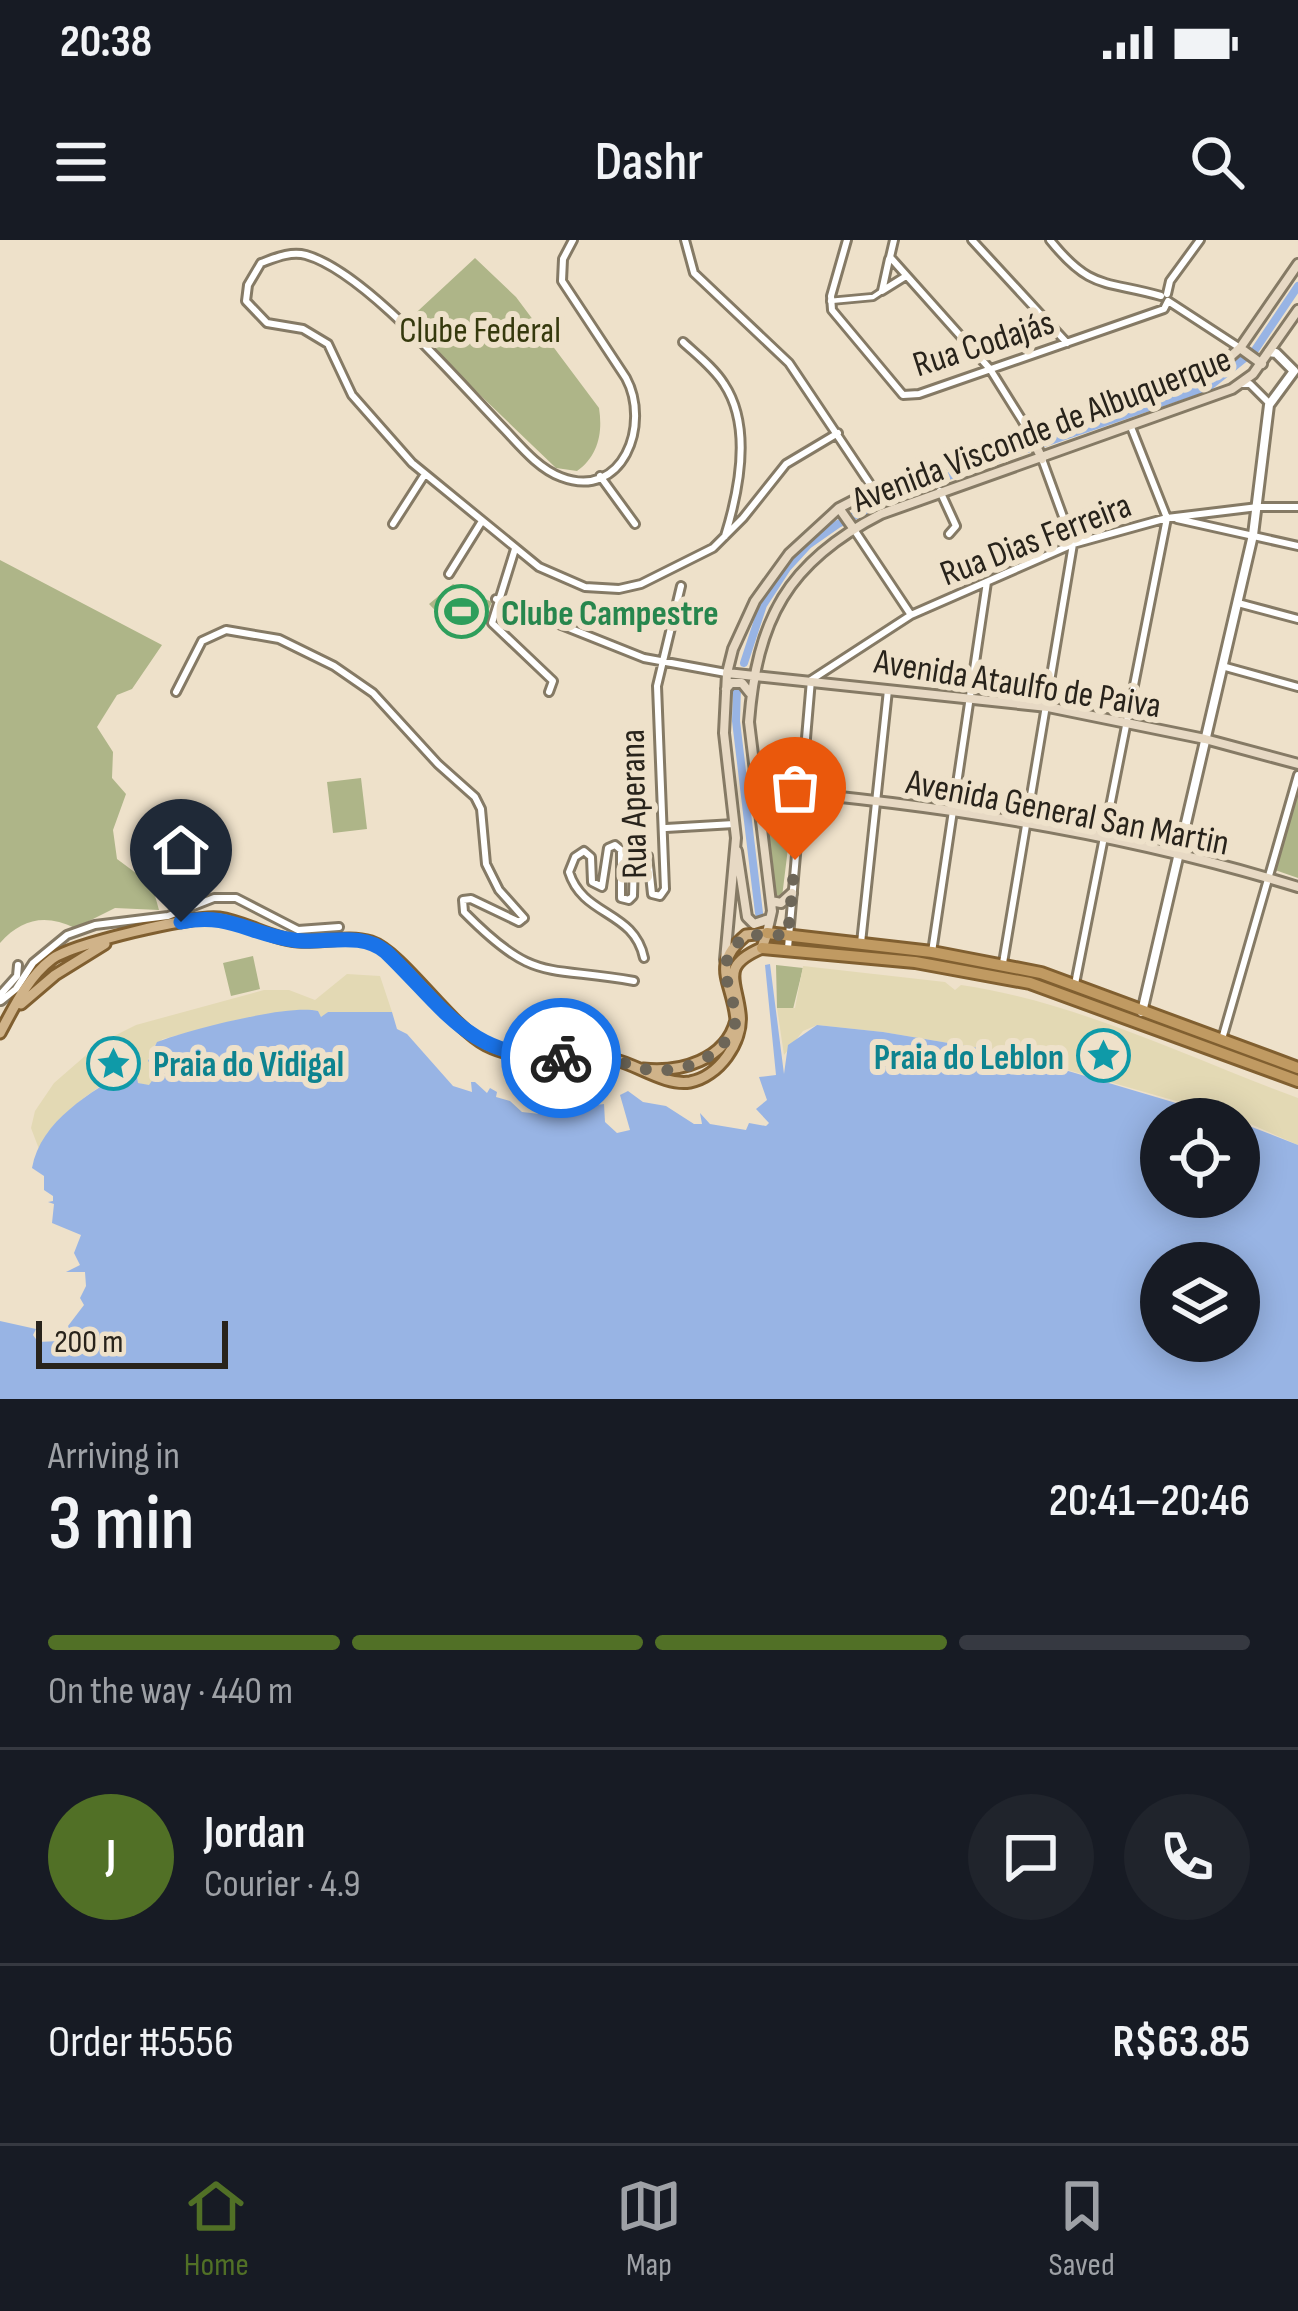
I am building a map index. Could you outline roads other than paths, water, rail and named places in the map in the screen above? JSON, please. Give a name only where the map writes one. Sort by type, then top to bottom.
[{"type":"highway","points":[[767,933],[788,942],[1000,976],[1055,990],[1242,1060],[1252,1058],[1298,1074]]},
{"type":"highway","points":[[762,948],[788,942],[861,943],[1003,964],[1075,984],[1222,1039],[1298,1074]]},
{"type":"main road","name":"Avenida Visconde de Albuquerque","points":[[725,961],[736,838],[724,733],[725,690],[742,630],[767,580],[839,508],[874,490],[1030,433],[1192,382],[1223,365],[1298,264]]},
{"type":"main road","name":"Avenida Visconde de Albuquerque","points":[[767,933],[772,917],[748,722],[753,676],[768,623],[790,584],[815,555],[853,529],[940,491],[1042,459],[1242,384],[1262,364],[1298,310]]},
{"type":"main road","points":[[1240,348],[1262,364]]},
{"type":"main road","points":[[1030,433],[1042,459]]},
{"type":"main road","points":[[839,508],[853,529]]},
{"type":"main road","name":"Avenida Ataulfo de Paiva","points":[[727,673],[1048,707],[1205,739],[1298,764]]},
{"type":"main road","points":[[725,690],[731,683],[742,683],[751,694],[772,677]]},
{"type":"main road","name":"Avenida General San Martin","points":[[755,788],[1028,824],[1177,854],[1298,886]]},
{"type":"main road","points":[[736,838],[747,917],[754,924],[772,917]]},
{"type":"main road","points":[[770,899],[781,903],[792,893]]},
{"type":"main road","points":[[0,1033],[37,974],[64,952],[215,917],[298,941],[368,941],[494,1049],[528,1058],[611,1059],[675,1081],[693,1081],[716,1069],[730,1051],[741,1020],[732,978],[742,958],[762,948],[767,933],[752,934],[736,944],[725,961],[735,1028],[720,1048],[689,1065],[643,1069]]},
{"type":"main road","points":[[9,1017],[55,975],[121,936]]},
{"type":"main road","points":[[55,975],[64,952]]},
{"type":"main road","points":[[37,974],[55,975]]},
{"type":"main road","points":[[689,1065],[686,1075],[693,1081]]},
{"type":"street","points":[[573,240],[561,267],[562,281],[626,377],[638,410],[629,452],[618,466],[600,476],[563,478],[532,457],[379,301],[315,259],[293,254],[261,263],[245,293],[250,310],[267,323],[303,329],[328,344],[352,395],[425,475],[539,567],[571,583],[619,590],[666,574],[724,539],[786,464],[838,434]]},
{"type":"street","points":[[685,240],[690,265],[704,285],[789,363],[874,490]]},
{"type":"street","points":[[847,240],[830,302],[874,297],[906,276]]},
{"type":"street","points":[[882,291],[895,240]]},
{"type":"street","points":[[972,240],[1068,344]]},
{"type":"street","points":[[1050,240],[1088,278],[1166,297],[1240,348]]},
{"type":"street","points":[[1166,297],[1170,281],[1199,240]]},
{"type":"street","points":[[890,257],[990,369],[1030,433]]},
{"type":"street","name":"Rua Codajás","points":[[830,302],[837,319],[903,395],[919,394],[1164,309],[1166,297]]},
{"type":"street","points":[[683,343],[722,380],[734,407],[738,485],[724,539]]},
{"type":"street","points":[[1148,1024],[1142,1009],[1258,507],[1272,399],[1296,370],[1276,352],[1269,352]]},
{"type":"street","points":[[1253,374],[1259,388],[1272,399]]},
{"type":"street","points":[[1242,384],[1272,399]]},
{"type":"street","points":[[1075,984],[1167,518],[1131,427]]},
{"type":"street","points":[[1003,964],[1073,544],[1042,459]]},
{"type":"street","points":[[393,524],[425,475]]},
{"type":"street","points":[[600,476],[634,524]]},
{"type":"street","points":[[940,491],[956,526],[949,534]]},
{"type":"street","name":"Rua Dias Ferreira","points":[[812,680],[911,615],[1073,544],[1167,518],[1298,507]]},
{"type":"street","points":[[1167,518],[1298,546]]},
{"type":"street","points":[[448,574],[482,521]]},
{"type":"street","points":[[853,529],[911,615]]},
{"type":"street","points":[[515,549],[491,617],[496,630],[553,681],[549,692]]},
{"type":"street","points":[[932,952],[987,582]]},
{"type":"street","name":"Rua Aperana","points":[[644,958],[634,930],[587,900],[569,872],[575,856],[584,851],[591,857],[592,882],[602,887],[608,848],[615,845],[621,850],[620,893],[629,900],[634,892],[634,857],[642,851],[650,862],[652,894],[660,896],[667,884],[656,717],[662,662],[681,586]]},
{"type":"street","points":[[496,599],[602,643],[662,662],[727,673]]},
{"type":"street","points":[[1237,602],[1298,619]]},
{"type":"street","points":[[176,692],[202,641],[226,630],[279,639],[334,665],[373,693],[478,801],[486,865],[499,890],[524,918],[519,922],[498,915],[471,899],[463,900],[464,912],[525,964],[546,971],[634,981]]},
{"type":"street","points":[[1222,666],[1298,687]]},
{"type":"street","points":[[788,942],[812,680]]},
{"type":"street","points":[[861,943],[888,688]]},
{"type":"street","points":[[1222,1039],[1298,775]]},
{"type":"street","points":[[666,828],[735,824]]},
{"type":"street","points":[[1,1002],[34,962],[68,935],[95,925],[168,916],[214,898],[236,898],[298,930],[339,927]]},
{"type":"street","points":[[1,1002],[19,965]]},
{"type":"water","points":[[770,964],[784,1074],[788,1045],[817,1025],[1008,1053],[1159,1098],[1140,1098],[1140,1218],[1260,1218],[1260,1130],[1298,1145],[1298,1399],[0,1399],[0,1321],[36,1329],[33,1335],[38,1342],[59,1341],[58,1335],[69,1342],[68,1326],[84,1305],[80,1298],[86,1286],[85,1272],[66,1272],[80,1265],[74,1253],[81,1235],[52,1223],[54,1204],[48,1202],[53,1196],[44,1190],[44,1176],[32,1168],[37,1151],[70,1109],[131,1068],[136,1070],[138,1083],[149,1085],[159,1071],[148,1061],[157,1042],[284,1011],[318,1011],[321,1017],[328,1012],[392,1012],[397,1029],[407,1034],[453,1086],[472,1092],[471,1082],[475,1082],[522,1112],[558,1116],[554,1099],[561,1099],[561,1094],[566,1097],[563,1087],[572,1085],[587,1106],[604,1104],[605,1122],[617,1133],[630,1130],[620,1095],[628,1091],[694,1124],[702,1124],[700,1113],[710,1124],[746,1130],[749,1123],[766,1126],[769,1123],[756,1109],[767,1100],[759,1077],[776,1075],[765,965]]},
{"type":"waterway","points":[[744,663],[763,605],[787,568],[808,545],[838,524],[902,492],[1210,386],[1255,350],[1298,286]]},
{"type":"waterway","points":[[737,687],[736,721],[759,913]]},
{"type":"place","name":"Clube Campestre","points":[[462,612]]},
{"type":"place","name":"Praia do Leblon","points":[[1103,1056]]},
{"type":"place","name":"Praia do Vidigal","points":[[114,1063]]},
{"type":"park label","name":"Clube Federal","points":[[480,329]]}]
